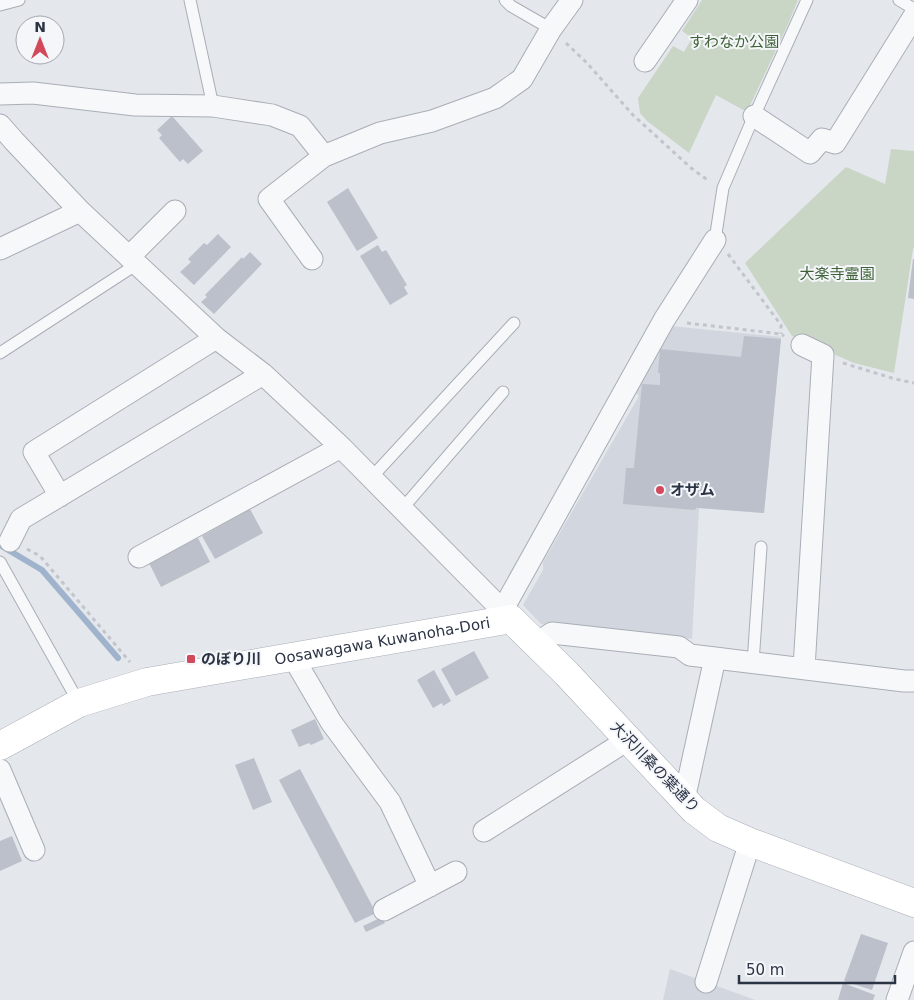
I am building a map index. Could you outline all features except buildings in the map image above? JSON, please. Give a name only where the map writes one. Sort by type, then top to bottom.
[{"type":"street","points":[[312,259],[269,199],[324,156],[380,133],[432,121],[495,98],[522,79],[551,29],[572,0]]},
{"type":"street","points":[[646,60],[687,0]]},
{"type":"street","points":[[754,116],[810,153],[822,139],[835,143],[914,16]]},
{"type":"street","points":[[0,94],[33,93],[135,105],[213,106],[272,114],[300,126],[324,156]]},
{"type":"street","points":[[0,125],[7,144],[216,338],[263,374],[341,447],[506,615],[664,320],[715,240]]},
{"type":"street","points":[[0,249],[80,210]]},
{"type":"street","points":[[133,260],[175,210]]},
{"type":"street","points":[[60,496],[34,452],[216,338]]},
{"type":"street","points":[[802,345],[823,355],[804,668]]},
{"type":"street","points":[[10,541],[21,519],[263,374]]},
{"type":"street","points":[[139,557],[341,447]]},
{"type":"street","name":"大沢川桑の葉通り","points":[[506,615],[537,643],[684,800],[718,828],[750,842],[914,903]]},
{"type":"street","name":"Oosawagawa Kuwanoha-Dori","points":[[0,746],[79,703],[147,682],[293,657],[506,615]]},
{"type":"street","points":[[537,643],[552,633],[679,647],[690,655],[914,681]]},
{"type":"street","points":[[293,657],[331,722],[390,802],[430,886]]},
{"type":"street","points":[[684,800],[715,658]]},
{"type":"street","points":[[484,831],[628,740]]},
{"type":"street","points":[[0,770],[34,850]]},
{"type":"street","points":[[706,982],[750,842]]},
{"type":"street","points":[[384,910],[456,872]]},
{"type":"street","points":[[897,1000],[914,952]]},
{"type":"lane","points":[[0,5],[19,0]]},
{"type":"lane","points":[[190,0],[213,106]]},
{"type":"lane","points":[[505,0],[511,6],[551,29]]},
{"type":"lane","points":[[715,240],[723,191],[754,116],[807,0]]},
{"type":"lane","points":[[899,0],[914,9]]},
{"type":"lane","points":[[0,353],[133,260]]},
{"type":"lane","points":[[371,478],[514,323]]},
{"type":"lane","points":[[402,509],[503,392]]},
{"type":"lane","points":[[753,662],[760,547]]},
{"type":"lane","points":[[0,562],[79,703]]},
{"type":"path","points":[[551,29],[587,63],[633,115],[691,168],[723,191]]},
{"type":"path","points":[[644,125],[647,121]]},
{"type":"path","points":[[715,240],[739,268],[781,325],[781,334]]},
{"type":"path","points":[[664,320],[781,334],[802,345]]},
{"type":"path","points":[[823,355],[856,368],[914,383]]},
{"type":"path","points":[[10,541],[40,556],[147,682]]},
{"type":"shaded area","points":[[670,326],[781,337],[764,513],[699,508],[692,639],[541,624],[523,605],[543,570],[543,562],[639,396],[636,393]]},
{"type":"shaded area","points":[[670,969],[706,982],[755,1000],[663,1000]]},
{"type":"green space","name":"すわなか公園","points":[[702,0],[798,0],[747,112],[716,95],[689,153],[647,121],[640,113],[638,98],[673,46],[684,52],[692,38],[682,31]]},
{"type":"green space","name":"大楽寺霊園","points":[[891,149],[914,151],[914,248],[894,373],[854,363],[792,336],[745,263],[846,167],[885,184]]},
{"type":"waterway","points":[[0,545],[42,570],[118,658]]},
{"type":"place","name":"オザム","points":[[660,490]]},
{"type":"place","name":"のぼり川","points":[[191,659]]}]
